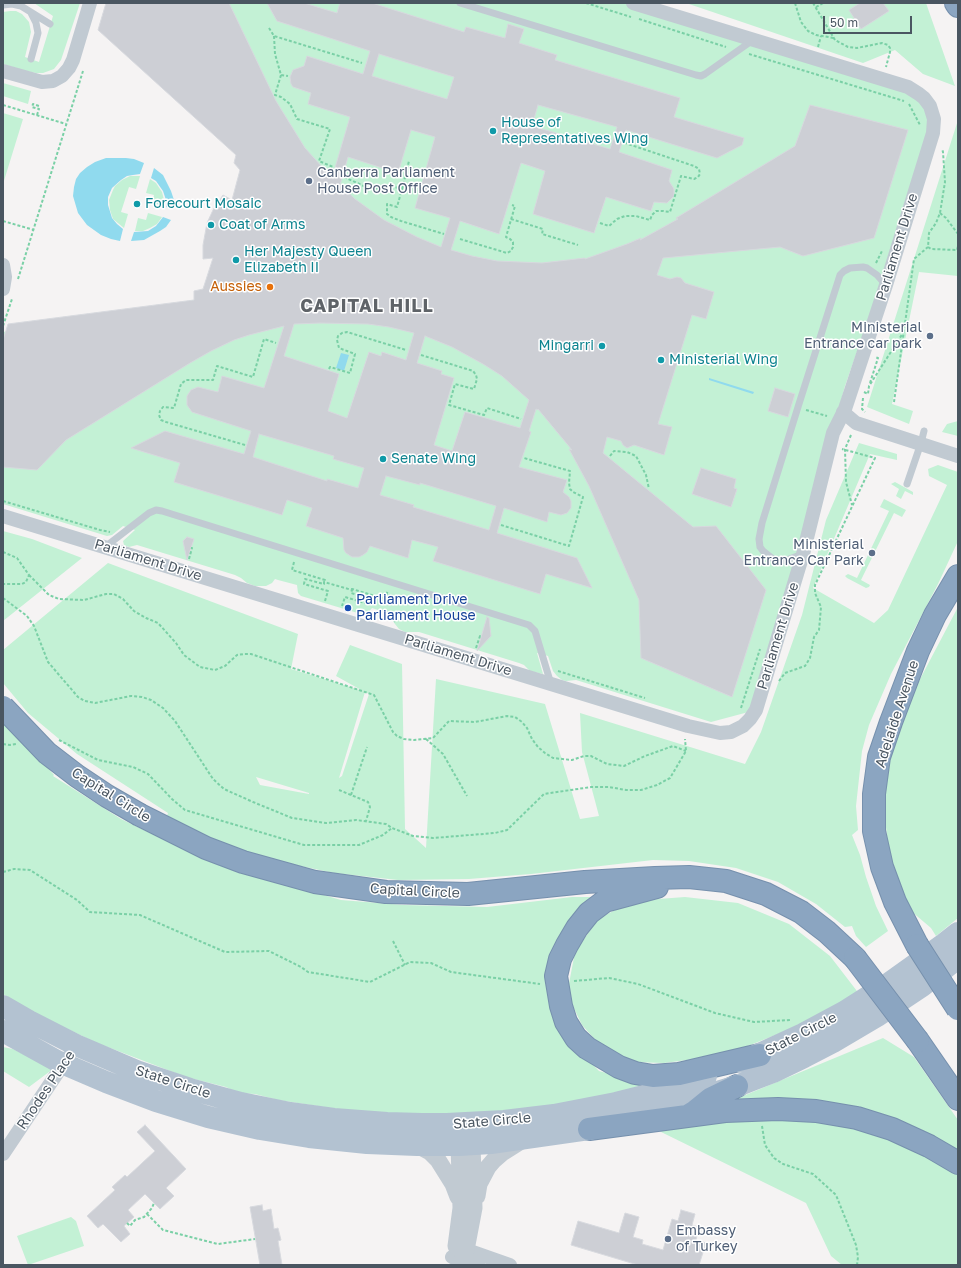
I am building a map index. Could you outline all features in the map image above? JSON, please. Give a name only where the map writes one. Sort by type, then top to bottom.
[{"type":"highway","name":"Adelaide Avenue","points":[[958,576],[935,615],[918,651],[879,757],[874,794],[874,831],[882,867],[895,902],[909,932],[958,1009]]},
{"type":"highway","name":"Capital Circle","points":[[3,707],[47,753],[77,776],[107,796],[140,815],[206,848],[243,862],[315,882],[386,892],[468,894],[585,882],[689,877],[726,881],[766,894],[800,912],[827,932],[855,958],[918,1041],[958,1099]]},
{"type":"highway","points":[[689,877],[605,901],[589,913],[577,928],[560,959],[556,976],[564,1016],[576,1038],[587,1048],[619,1067],[635,1073],[653,1076],[679,1074],[760,1054]]},
{"type":"highway","points":[[686,1116],[694,1112],[710,1099],[737,1086]]},
{"type":"highway","points":[[589,1128],[725,1111],[778,1109],[816,1111],[857,1118],[892,1129],[929,1146],[958,1162]]},
{"type":"main road","name":"State Circle","points":[[3,1006],[29,1022],[133,1070],[190,1089],[255,1106],[290,1113],[334,1119],[387,1123],[422,1124],[504,1121],[554,1115],[616,1103],[652,1094],[703,1077],[760,1054],[803,1034],[844,1012],[954,944]]},
{"type":"main road","name":"State Circle","points":[[3,1031],[64,1063],[106,1082],[156,1101],[208,1117],[260,1129],[345,1141],[417,1145],[466,1145],[527,1138],[589,1128],[632,1118],[737,1086],[773,1072],[833,1042],[878,1016],[922,986],[954,944]]},
{"type":"main road","points":[[466,1123],[466,1145]]},
{"type":"street","points":[[3,71],[42,82],[53,81],[59,78],[69,68],[73,60],[90,3]]},
{"type":"street","name":"Parliament Drive","points":[[3,516],[688,726],[716,733],[734,731],[741,728],[753,714],[760,695],[802,554],[832,433],[843,412],[886,286],[927,130],[934,124],[933,115],[930,106],[924,98],[908,87],[633,3]]},
{"type":"street","points":[[3,265],[8,293]]},
{"type":"street","points":[[843,412],[856,423],[923,437],[944,451],[958,456]]},
{"type":"street","name":"Rhodes Place","points":[[3,1154],[76,1045]]},
{"type":"street","points":[[467,1208],[488,1167],[502,1153],[527,1138]]},
{"type":"street","points":[[417,1145],[430,1152],[438,1160],[467,1208]]},
{"type":"street","points":[[466,1145],[467,1208],[460,1258],[510,1265]]},
{"type":"lane","points":[[460,3],[701,76],[753,40]]},
{"type":"lane","points":[[3,6],[16,5],[28,10],[50,24]]},
{"type":"lane","points":[[28,10],[34,17],[38,32],[31,59]]},
{"type":"lane","points":[[802,554],[784,560],[773,559],[760,547],[759,539],[762,523],[798,408],[840,276],[844,271],[850,268],[863,267],[873,272],[886,286]]},
{"type":"lane","points":[[907,484],[923,437]]},
{"type":"lane","points":[[105,547],[152,511],[162,511],[531,625],[535,631],[551,684]]},
{"type":"path","points":[[586,3],[738,51],[909,102],[927,130],[938,140],[943,152],[945,182],[940,213],[936,223],[929,233],[928,247],[914,259],[894,402]]},
{"type":"path","points":[[795,3],[801,22],[808,30],[816,35],[834,38]]},
{"type":"path","points":[[813,3],[835,40],[848,47],[862,48],[882,43],[888,45],[890,52],[883,80]]},
{"type":"path","points":[[816,7],[823,3]]},
{"type":"path","points":[[269,28],[274,36],[275,54],[281,75],[275,95],[282,97],[290,104],[297,119],[330,129],[319,161],[333,167]]},
{"type":"path","points":[[274,36],[362,63]]},
{"type":"path","points":[[17,282],[83,70]]},
{"type":"path","points":[[281,75],[288,76]]},
{"type":"path","points":[[37,115],[39,109],[32,107],[33,104],[39,106]]},
{"type":"path","points":[[3,105],[66,124]]},
{"type":"path","points":[[600,223],[609,226],[617,219],[625,216],[636,216],[650,220],[656,211],[663,210],[670,212],[681,176],[694,179],[700,174],[699,169],[694,166],[622,142]]},
{"type":"path","points":[[409,162],[397,207],[386,204],[387,214],[391,218],[444,234]]},
{"type":"path","points":[[344,177],[368,188],[376,189],[387,185],[402,190]]},
{"type":"path","points":[[460,239],[507,253],[511,251],[513,247],[512,242],[506,237],[515,206],[512,205]]},
{"type":"path","points":[[940,213],[946,218],[958,234]]},
{"type":"path","points":[[511,219],[543,229],[542,234],[578,245]]},
{"type":"path","points":[[3,225],[4,221],[34,230]]},
{"type":"path","points":[[875,265],[879,259],[884,244]]},
{"type":"path","points":[[928,247],[931,249],[957,250],[958,246]]},
{"type":"path","points":[[3,326],[8,293]]},
{"type":"path","points":[[329,369],[330,367],[350,373],[355,354],[339,348],[337,340],[338,336],[342,333],[347,332],[406,350]]},
{"type":"path","points":[[868,394],[869,386],[904,332]]},
{"type":"path","points":[[245,445],[166,422],[161,420],[160,411],[163,407],[174,408],[181,384],[186,380],[213,380],[217,366],[253,376],[264,339],[276,343]]},
{"type":"path","points":[[421,355],[473,371],[476,375],[474,389],[456,384],[450,405],[484,415],[487,408],[521,419]]},
{"type":"path","points":[[798,408],[830,417]]},
{"type":"path","points":[[760,695],[765,698],[785,673],[804,666],[810,658],[812,641],[819,630],[821,607],[815,593],[815,585],[875,458],[845,449],[828,447]]},
{"type":"path","points":[[845,449],[846,482],[852,506]]},
{"type":"path","points":[[610,456],[614,451],[627,452],[636,456],[646,475],[649,489]]},
{"type":"path","points":[[501,525],[569,546],[583,497],[573,492],[570,488],[568,483],[570,471],[524,458]]},
{"type":"path","points":[[3,501],[100,530],[116,532]]},
{"type":"path","points":[[189,559],[191,548]]},
{"type":"path","points":[[3,552],[17,558],[29,576],[49,594],[59,599],[84,600],[106,594],[114,594],[123,599],[134,611],[158,623],[176,643],[184,655],[200,666],[215,670],[225,666],[237,655],[251,654],[374,695],[393,732],[404,739],[414,740],[433,738],[450,721],[475,722],[507,716],[515,717],[522,722],[538,747],[553,758],[572,760],[584,756],[591,756],[607,764],[624,766],[645,756],[673,746],[686,751]]},
{"type":"path","points":[[295,559],[292,570],[325,580],[324,582]]},
{"type":"path","points":[[3,584],[22,584],[26,582],[29,576]]},
{"type":"path","points":[[325,602],[328,591],[304,584],[305,579],[324,584],[324,582],[385,599],[388,587]]},
{"type":"path","points":[[342,607],[345,597],[368,604],[369,598],[351,593],[352,590]]},
{"type":"path","points":[[3,598],[27,616],[34,626],[48,662],[78,698],[95,703],[131,696],[151,700],[163,708],[175,721],[213,779],[224,789],[292,818],[326,823],[356,820],[366,821],[386,824],[392,828],[413,836],[433,838],[495,833],[507,830],[544,794],[591,787],[641,790],[657,785],[670,778],[686,751],[685,737]]},
{"type":"path","points":[[369,613],[393,620]]},
{"type":"path","points":[[476,648],[480,636],[481,637]]},
{"type":"path","points":[[555,669],[647,699]]},
{"type":"path","points":[[55,738],[98,760],[133,767],[148,774],[185,810],[304,845],[360,845],[384,835],[392,828]]},
{"type":"path","points":[[426,739],[443,754],[467,796]]},
{"type":"path","points":[[3,744],[18,744]]},
{"type":"path","points":[[351,795],[367,747]]},
{"type":"path","points":[[339,790],[368,802],[370,807],[366,821]]},
{"type":"path","points":[[3,872],[14,869],[30,870],[77,900],[90,912],[140,915],[225,952],[269,951],[302,967],[308,972],[370,982],[410,962],[431,963],[451,972],[535,984],[609,978],[638,984],[715,1013],[754,1022],[793,1020]]},
{"type":"path","points":[[393,940],[406,965]]},
{"type":"path","points":[[761,1123],[765,1145],[774,1158],[783,1164],[813,1174],[836,1194],[856,1245],[858,1257],[857,1265]]},
{"type":"path","points":[[127,1223],[130,1226],[136,1220],[147,1214],[154,1203]]},
{"type":"path","points":[[147,1214],[163,1230],[218,1244],[255,1239]]},
{"type":"green space","points":[[34,3],[80,3],[61,60],[54,69],[43,73],[26,71],[3,64],[3,12],[10,11],[16,11],[22,14],[29,22],[31,32],[25,57],[39,62],[53,16]]},
{"type":"green space","points":[[110,3],[633,3],[919,94],[933,133],[845,386],[756,710],[711,722],[576,680],[562,680],[553,671],[548,656],[537,653],[543,674],[530,671],[524,665],[519,663],[419,632],[405,632],[399,629],[395,624],[393,621],[393,615],[372,608],[367,614],[361,614],[301,596],[298,593],[297,585],[275,579],[272,583],[266,586],[255,586],[247,583],[235,575],[137,545],[129,547],[124,545],[123,541],[135,530],[123,526],[112,535],[107,536],[3,504],[3,332],[212,297],[252,169]]},
{"type":"green space","points":[[686,3],[926,3],[955,86],[923,74],[895,50],[863,63]]},
{"type":"green space","points":[[3,83],[31,91],[28,104],[3,96]]},
{"type":"green space","points":[[3,113],[23,119],[3,184]]},
{"type":"green space","points":[[958,120],[958,276],[919,272],[892,404],[913,411],[909,424],[867,407]]},
{"type":"green space","points":[[130,176],[140,176],[136,189],[129,187],[121,212],[128,214],[124,228],[113,219],[109,200],[115,186]]},
{"type":"green space","points":[[150,179],[156,183],[162,192],[165,206],[152,203],[154,195],[146,193]]},
{"type":"green space","points":[[148,213],[162,217],[157,224],[150,228],[143,231],[135,231],[138,218],[146,220]]},
{"type":"green space","points":[[958,421],[958,436],[942,432],[947,424]]},
{"type":"green space","points":[[859,443],[897,454],[897,460],[870,454],[813,588],[874,623],[888,610],[947,485],[929,476],[928,469],[938,465],[958,472],[958,541],[938,584],[891,674],[869,725],[862,751],[856,806],[858,830],[852,835],[876,906],[888,931],[866,947],[856,936],[852,926],[845,927],[816,904],[778,882],[736,868],[689,861],[653,860],[531,874],[469,879],[398,880],[334,873],[276,861],[200,835],[166,819],[168,813],[77,754],[28,713],[3,683],[3,650],[108,563],[298,634],[291,669],[363,691],[336,676],[350,645],[402,664],[405,829],[426,848],[436,679],[545,704],[580,819],[599,816],[582,752],[580,713],[745,764],[761,732],[802,615],[826,520]],"holes":[[[365,692],[369,694],[342,776],[339,778]],[[256,777],[309,793],[309,794],[260,785]]]},
{"type":"green space","points":[[895,482],[913,492],[913,495],[905,491],[901,499],[896,496],[899,489],[891,484]]},
{"type":"green space","points":[[884,499],[906,510],[902,517],[894,513],[861,580],[870,585],[866,588],[845,576],[848,574],[857,578],[889,511],[880,507]]},
{"type":"green space","points":[[3,531],[32,539],[82,558],[3,621]]},
{"type":"green space","points":[[958,607],[958,918],[936,936],[931,928],[911,911],[897,880],[888,847],[885,817],[886,780],[893,745],[904,714],[918,683]]},
{"type":"green space","points":[[3,717],[54,775],[53,776],[121,819],[184,849],[265,878],[341,900],[404,905],[487,907],[572,897],[598,897],[555,951],[549,1000],[561,1032],[599,1071],[646,1084],[607,1096],[545,1107],[426,1118],[344,1110],[278,1100],[255,1094],[238,1093],[226,1087],[186,1077],[97,1043],[36,1014],[3,994]]},
{"type":"green space","points":[[685,897],[738,903],[789,924],[830,956],[860,995],[783,1032],[725,1055],[664,1063],[633,1062],[600,1045],[582,1025],[567,994],[575,952],[598,919],[632,901]]},
{"type":"green space","points":[[883,1038],[914,1057],[958,1120],[958,1265],[842,1265],[831,1256],[806,1203],[657,1130],[731,1101]]},
{"type":"green space","points":[[3,1047],[13,1049],[53,1069],[29,1087],[3,1071]]},
{"type":"green space","points":[[71,1217],[76,1221],[84,1246],[28,1265],[17,1236]]},
{"type":"water","points":[[106,158],[134,159],[144,163],[140,174],[127,176],[121,180],[112,188],[108,197],[108,205],[112,218],[123,229],[120,241],[101,235],[87,225],[78,213],[73,196],[76,179],[80,173],[95,162]]},
{"type":"water","points":[[154,168],[163,175],[171,191],[174,200],[174,209],[166,207],[166,200],[163,191],[156,181],[151,178]]},
{"type":"water","points":[[163,217],[171,220],[166,227],[144,240],[131,241],[134,232],[148,231],[156,226]]},
{"type":"water","points":[[341,353],[349,355],[344,371],[336,368]]},
{"type":"water","points":[[709,378],[754,392],[753,394],[709,380]]},
{"type":"building","points":[[106,3],[229,3],[276,101],[305,148],[332,178],[350,117],[308,104],[311,93],[293,87],[290,77],[293,70],[304,66],[307,56],[363,74],[370,51],[277,21],[267,3],[304,3],[337,13],[340,3],[372,3],[464,32],[466,27],[505,38],[508,24],[524,29],[519,43],[557,55],[555,60],[680,98],[674,117],[744,138],[742,145],[717,158],[626,130],[619,152],[672,170],[669,181],[674,189],[674,196],[667,203],[654,202],[651,211],[606,197],[594,233],[533,214],[545,171],[521,163],[499,234],[460,221],[451,250],[497,261],[542,263],[585,259],[641,238],[640,240],[678,219],[676,218],[795,146],[810,105],[908,130],[874,238],[803,256],[780,247],[663,258],[657,275],[670,279],[677,277],[681,278],[685,283],[714,292],[706,319],[692,315],[658,424],[672,427],[664,455],[634,445],[627,448],[621,441],[607,437],[603,453],[693,527],[716,526],[766,590],[732,697],[641,658],[639,600],[589,486],[569,449],[572,450],[538,409],[536,409],[529,431],[531,432],[519,467],[567,480],[563,492],[571,501],[571,508],[567,513],[561,515],[549,512],[547,522],[504,508],[497,533],[577,558],[592,588],[546,574],[540,594],[433,561],[438,547],[412,540],[408,558],[370,546],[367,552],[363,555],[359,557],[352,557],[344,550],[343,538],[306,526],[312,508],[287,500],[282,515],[174,482],[180,463],[131,448],[165,431],[244,454],[251,431],[192,412],[187,405],[187,396],[191,390],[198,387],[218,392],[222,376],[264,388],[284,326],[234,340],[190,363],[66,440],[37,470],[3,467],[3,340],[8,324],[194,300],[194,291],[203,289],[213,258],[203,259],[203,245],[207,223],[213,210],[223,195],[232,200],[240,170],[234,163],[236,155],[98,30]],"holes":[[[379,54],[454,77],[447,99],[372,76]],[[538,105],[617,127],[610,149],[532,126]],[[411,130],[435,137],[415,208],[450,218],[441,247],[417,237],[384,220],[355,199],[340,185],[348,157],[398,173]],[[294,324],[368,324],[414,333],[406,360],[382,352],[381,356],[369,352],[347,418],[328,411],[339,374],[284,356]],[[425,336],[452,347],[483,364],[502,376],[529,400],[520,428],[465,412],[452,451],[434,445],[454,378],[441,374],[442,371],[417,363]],[[259,434],[334,456],[333,459],[364,468],[358,488],[327,479],[327,481],[253,457]],[[386,476],[420,485],[420,483],[496,506],[489,530],[413,507],[414,505],[380,495]]]},
{"type":"building","points":[[860,3],[883,3],[889,11],[861,29],[849,10]]},
{"type":"building","points":[[775,388],[795,394],[788,417],[768,411]]},
{"type":"building","points":[[701,468],[736,479],[734,488],[737,489],[731,507],[692,494]]},
{"type":"building","points":[[187,537],[194,539],[187,560],[183,541]]},
{"type":"building","points":[[487,617],[489,618],[491,636],[477,651]]},
{"type":"building","points":[[145,1125],[186,1169],[166,1188],[174,1196],[160,1209],[145,1194],[128,1210],[134,1217],[124,1226],[130,1234],[121,1242],[103,1224],[98,1228],[87,1216],[115,1190],[112,1187],[125,1175],[127,1177],[155,1151],[137,1132]]},
{"type":"building","points":[[262,1205],[263,1211],[271,1209],[274,1229],[278,1228],[281,1240],[278,1241],[282,1265],[260,1265],[250,1207]]},
{"type":"building","points":[[681,1210],[695,1214],[692,1225],[699,1227],[696,1240],[706,1243],[699,1265],[638,1265],[571,1245],[578,1221],[619,1233],[625,1213],[639,1217],[633,1237],[643,1240],[642,1244],[663,1250],[672,1219],[678,1221]]},
{"type":"place","name":"House of Representatives Wing","points":[[493,131]]},
{"type":"place","name":"Canberra Parliament House Post Office","points":[[309,181]]},
{"type":"place","name":"Forecourt Mosaic","points":[[137,204]]},
{"type":"place","name":"Coat of Arms","points":[[211,225]]},
{"type":"place","name":"Her Majesty Queen Elizabeth II","points":[[236,260]]},
{"type":"place","name":"Aussies","points":[[270,287]]},
{"type":"place","name":"Ministerial Entrance car park","points":[[930,336]]},
{"type":"place","name":"Mingarri","points":[[602,346]]},
{"type":"place","name":"Ministerial Wing","points":[[661,360]]},
{"type":"place","name":"Senate Wing","points":[[383,459]]},
{"type":"place","name":"Ministerial Entrance Car Park","points":[[872,553]]},
{"type":"place","name":"Parliament Drive Parliament House","points":[[348,608]]},
{"type":"place","name":"Embassy of Turkey","points":[[668,1239]]},
{"type":"district","name":"CAPITAL HILL","points":[[367,306]]}]
